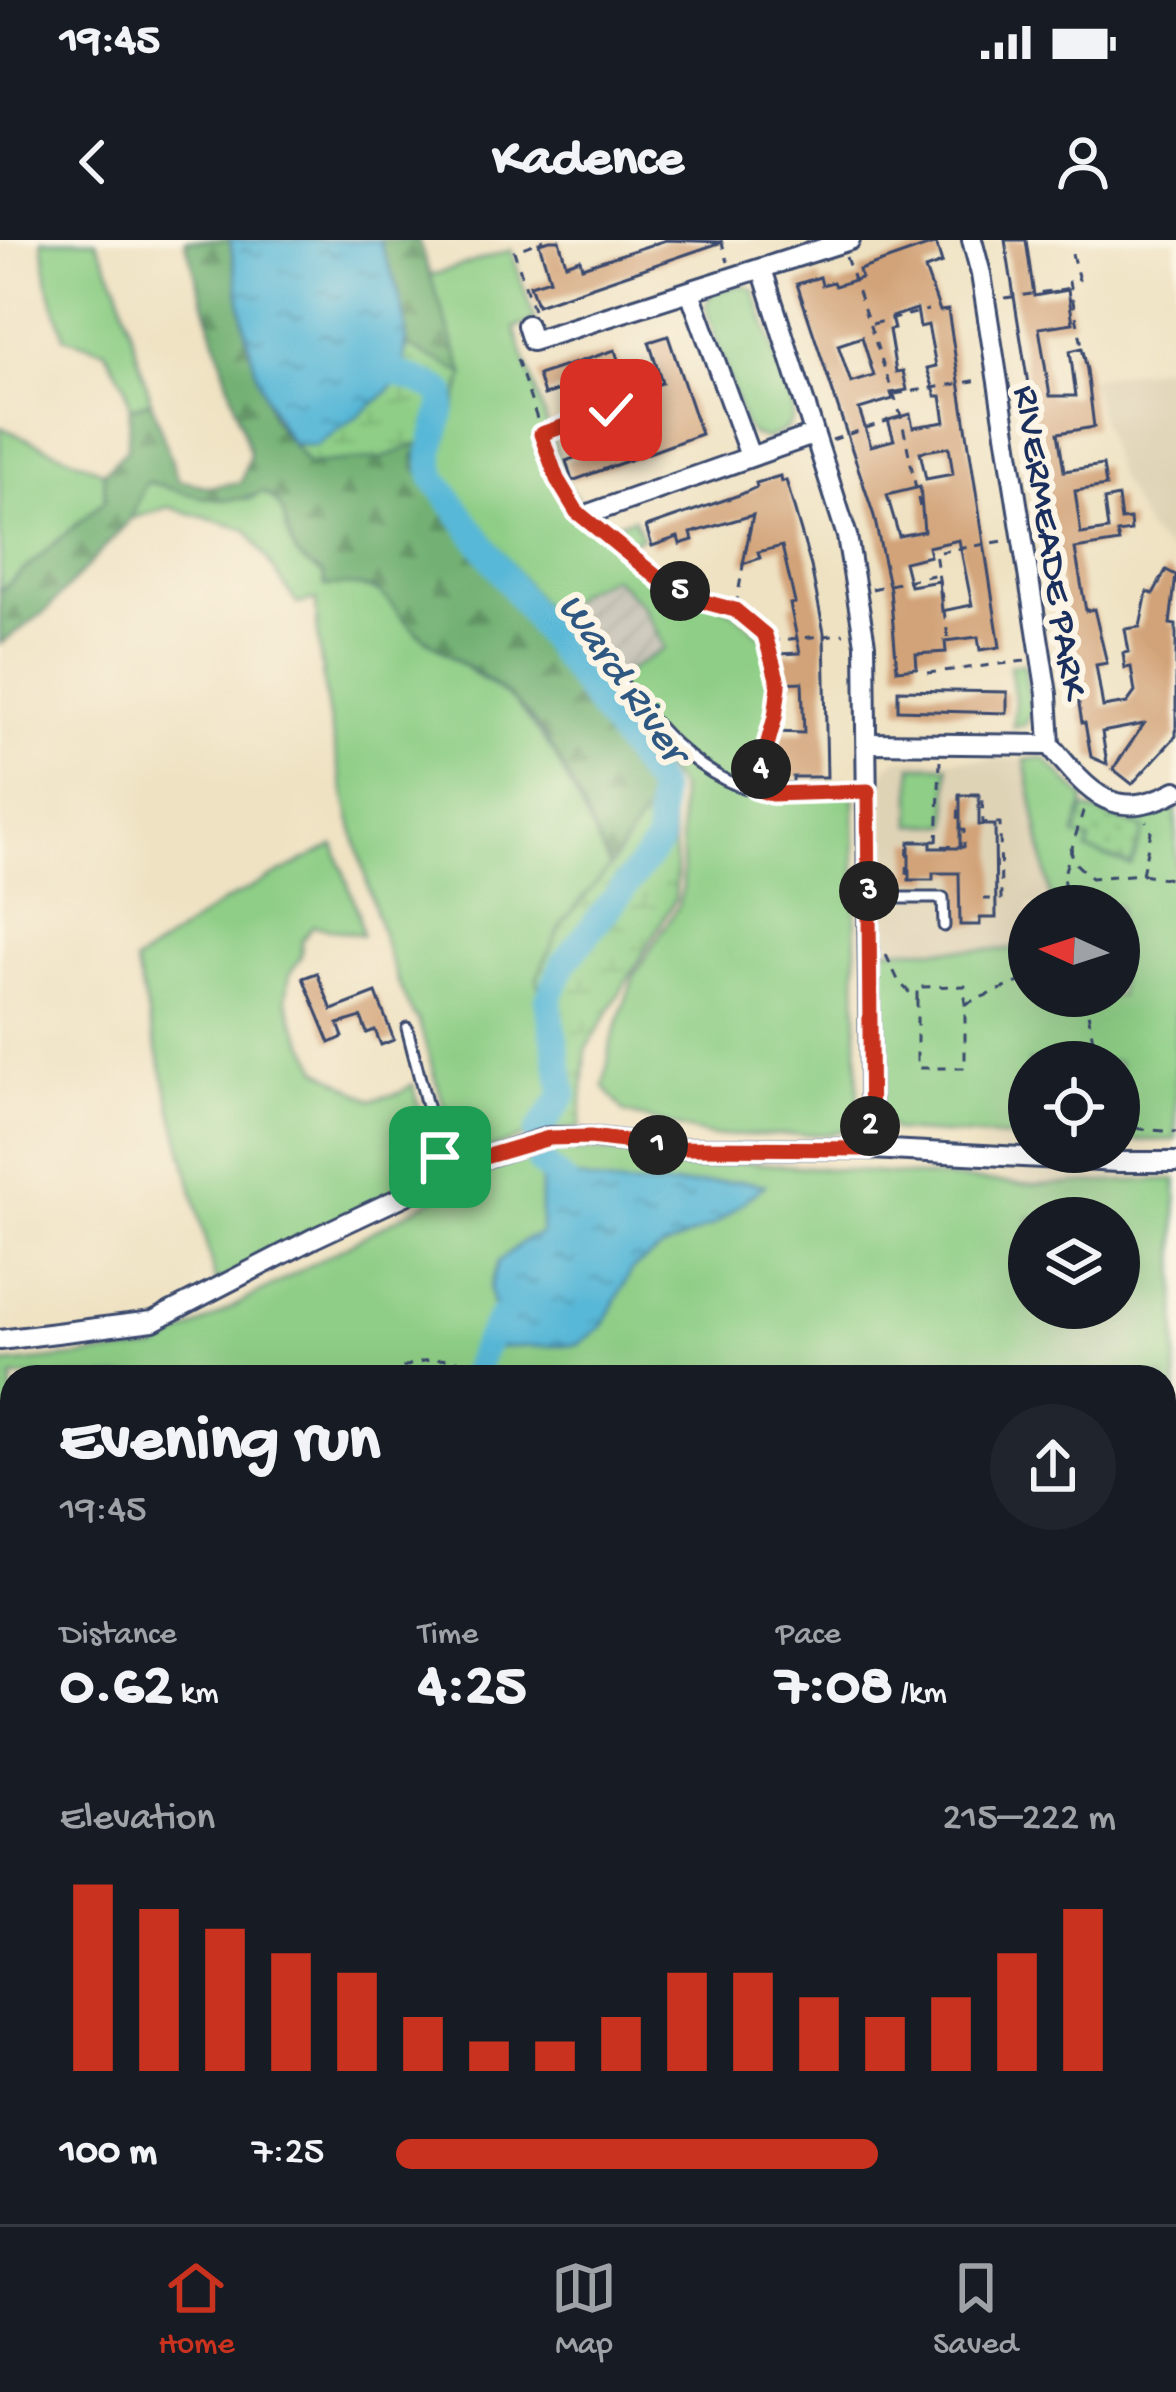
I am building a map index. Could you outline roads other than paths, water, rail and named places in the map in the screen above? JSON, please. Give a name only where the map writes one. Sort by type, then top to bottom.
[{"type":"street","name":"RIVERMEADE PARK","points":[[868,743],[1049,745],[1047,694],[972,240]]},
{"type":"street","points":[[532,322],[532,341],[847,247]]},
{"type":"street","points":[[762,269],[822,438],[847,536],[865,644],[871,1149]]},
{"type":"street","points":[[690,292],[750,456]]},
{"type":"street","points":[[594,512],[750,456],[822,438]]},
{"type":"street","points":[[1049,745],[1092,793],[1114,804],[1153,803],[1176,790]]},
{"type":"street","points":[[0,1340],[153,1321],[449,1174],[503,1150],[549,1138],[590,1137],[682,1148],[871,1149],[1176,1162]]},
{"type":"lane","points":[[575,619],[644,710],[714,773],[772,794],[868,791]]},
{"type":"lane","points":[[869,898],[943,898],[944,926]]},
{"type":"lane","points":[[407,1028],[440,1157],[449,1174]]},
{"type":"water","points":[[230,240],[379,240],[404,314],[401,370],[386,393],[315,446],[293,444],[266,398],[250,347]]},
{"type":"water","points":[[541,1163],[615,1184],[743,1181],[765,1185],[716,1224],[661,1249],[632,1269],[603,1326],[578,1345],[483,1348],[494,1317],[490,1288],[498,1262],[526,1239],[541,1234]]},
{"type":"waterway","name":"Ward River","points":[[368,354],[385,367],[443,393],[431,454],[434,478],[659,789],[659,843],[564,963],[548,1000],[564,1095],[537,1133],[541,1163],[565,1184]]},
{"type":"waterway","name":"Ward River","points":[[477,1365],[501,1317]]}]
